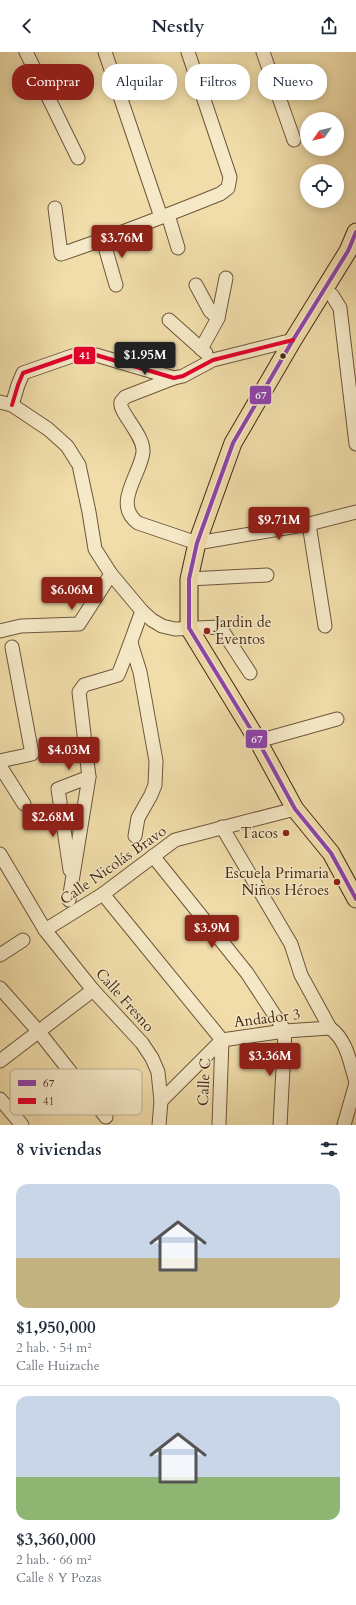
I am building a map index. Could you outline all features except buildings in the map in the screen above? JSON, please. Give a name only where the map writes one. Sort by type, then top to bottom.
[{"type":"main road","points":[[356,232],[348,251],[293,340],[234,443],[197,543],[189,578],[189,628],[258,741],[295,809],[331,853],[356,900]]},
{"type":"street","points":[[26,52],[78,158]]},
{"type":"street","points":[[105,52],[164,216],[178,248]]},
{"type":"street","points":[[55,208],[61,254],[103,240],[220,194],[228,188],[230,177],[188,52]]},
{"type":"street","points":[[263,52],[294,140]]},
{"type":"street","points":[[103,240],[116,284]]},
{"type":"street","points":[[201,349],[218,318],[226,278]]},
{"type":"street","points":[[196,284],[210,311],[218,318]]},
{"type":"street","points":[[324,290],[332,295],[340,308],[356,444]]},
{"type":"street","points":[[169,320],[213,360]]},
{"type":"street","points":[[293,340],[213,360],[183,376],[125,397],[121,402],[121,409],[141,439],[143,452],[127,497],[130,514],[138,523],[197,543],[309,524],[356,512]]},
{"type":"street","points":[[174,378],[96,355],[72,356],[23,373],[18,385],[6,403],[48,429],[67,446],[79,465],[95,549],[111,574],[142,611],[162,626],[174,629],[220,627],[250,673]]},
{"type":"street","points":[[309,524],[325,626]]},
{"type":"street","points":[[0,631],[21,626],[79,624],[111,574]]},
{"type":"street","points":[[189,578],[267,575]]},
{"type":"street","points":[[69,900],[89,777],[79,692],[84,685],[118,675],[142,611]]},
{"type":"street","points":[[131,643],[140,672],[156,761],[155,785],[138,818],[135,836]]},
{"type":"street","points":[[0,761],[32,754],[12,647]]},
{"type":"street","points":[[258,741],[337,719]]},
{"type":"street","points":[[0,766],[24,804]]},
{"type":"street","points":[[72,884],[58,789],[89,777]]},
{"type":"street","name":"Calle Nicolás Bravo","points":[[45,930],[103,894],[175,840],[295,809]]},
{"type":"street","points":[[222,828],[290,944],[301,975],[330,1028],[337,1033],[342,1041],[356,1083],[344,1125]]},
{"type":"street","name":"Calle Fresno","points":[[0,854],[45,930],[93,990],[142,1043],[152,1058],[158,1072],[161,1101],[159,1125]]},
{"type":"street","points":[[153,856],[247,973],[285,1031],[280,1125]]},
{"type":"street","points":[[103,894],[222,1040]]},
{"type":"street","points":[[0,955],[23,940]]},
{"type":"street","points":[[0,988],[39,1032],[68,1069]]},
{"type":"street","points":[[0,1061],[93,990]]},
{"type":"street","name":"Andador 3","points":[[161,1101],[222,1040],[285,1031],[330,1028]]},
{"type":"street","name":"Calle C","points":[[218,1125],[222,1040]]},
{"type":"street","points":[[0,1099],[10,1111]]},
{"type":"street","points":[[14,1115],[22,1125]]},
{"type":"transit line","name":"67","points":[[356,232],[348,251],[293,340],[233,443],[197,543],[189,579],[189,628],[258,741],[295,809],[331,853],[356,899]]},
{"type":"transit line","name":"41","points":[[12,405],[23,373],[72,356],[96,355],[174,378],[183,376],[213,360],[293,340]]},
{"type":"place","name":"Jardin de Eventos","points":[[207,631]]},
{"type":"place","name":"Tacos","points":[[286,833]]},
{"type":"place","name":"Escuela Primaria Niños Héroes","points":[[337,882]]}]
